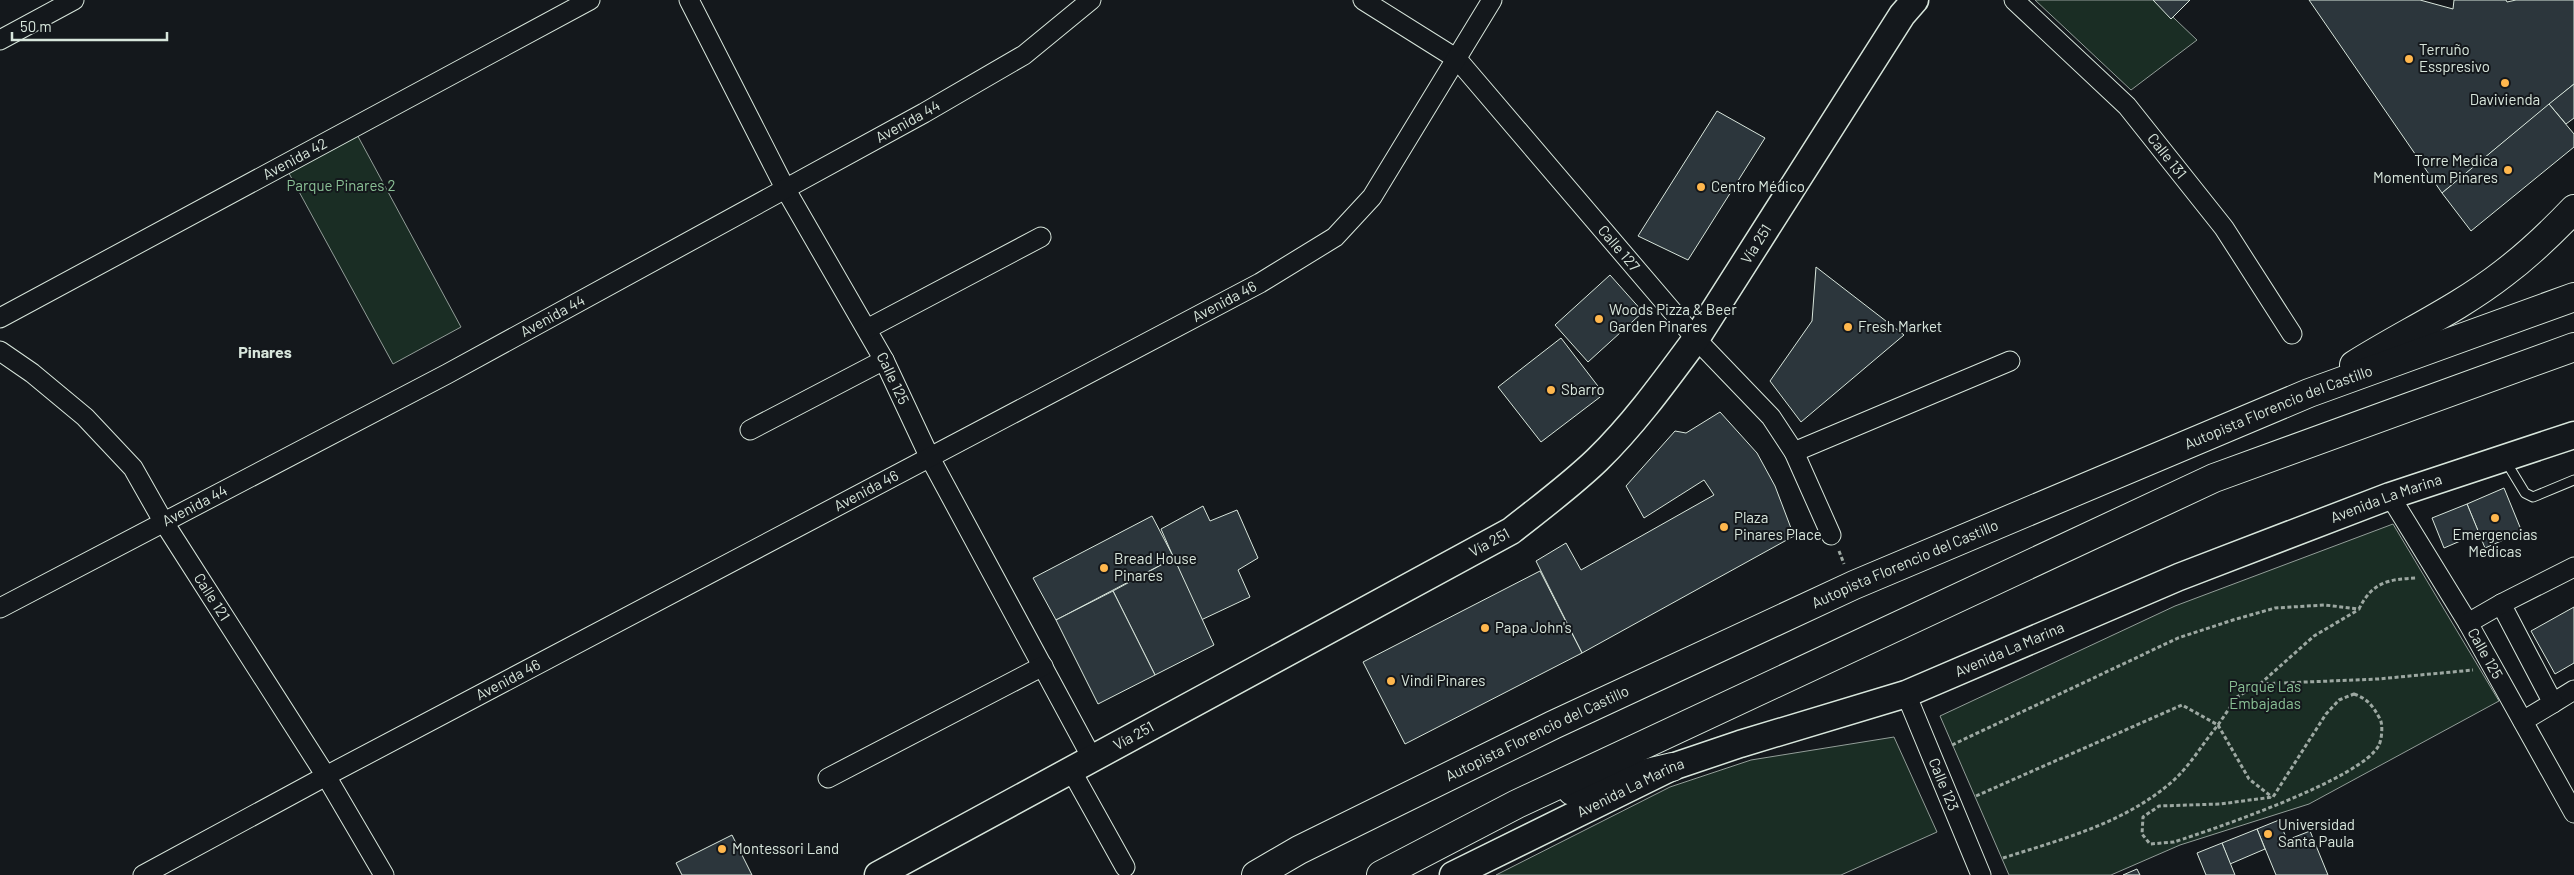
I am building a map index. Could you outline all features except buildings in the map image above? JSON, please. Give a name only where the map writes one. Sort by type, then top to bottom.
[{"type":"highway","points":[[2309,393],[2385,345],[2456,306],[2504,274],[2551,234],[2574,209]]},
{"type":"highway","name":"Autopista Florencio del Castillo","points":[[1256,875],[1299,850],[1553,725],[1854,585],[2309,393],[2574,297]]},
{"type":"highway","points":[[1382,875],[1517,804],[2214,478],[2574,347]]},
{"type":"highway","points":[[1517,804],[1672,768]]},
{"type":"main road","name":"Vía 251","points":[[878,875],[1511,531],[1597,460],[1660,388],[1696,339],[1902,15],[1916,0]]},
{"type":"main road","name":"Avenida La Marina","points":[[1453,875],[1672,768],[1740,744],[1906,694],[2180,577],[2390,496],[2574,435]]},
{"type":"street","points":[[0,40],[74,0]]},
{"type":"street","name":"Avenida 42","points":[[0,318],[590,0]]},
{"type":"street","name":"Calle 125","points":[[689,0],[786,190],[884,360],[929,456],[1043,666],[1124,867]]},
{"type":"street","name":"Avenida 44","points":[[0,608],[447,374],[786,190],[1024,55],[1092,0]]},
{"type":"street","name":"Calle 127","points":[[1363,0],[1457,59],[1696,339],[1771,417],[1794,452],[1831,535]]},
{"type":"street","name":"Avenida 46","points":[[144,875],[326,776],[1260,282],[1335,237],[1372,197],[1492,0]]},
{"type":"street","name":"Calle 131","points":[[2014,0],[2127,106],[2224,228],[2292,334]]},
{"type":"street","points":[[867,329],[1040,237]]},
{"type":"street","name":"Calle 121","points":[[0,351],[32,373],[86,417],[132,468],[163,521],[326,776],[384,875]]},
{"type":"street","points":[[750,430],[884,360]]},
{"type":"street","points":[[1794,452],[2010,361]]},
{"type":"street","name":"Calle 125","points":[[2390,496],[2468,623],[2574,813]]},
{"type":"street","points":[[2468,623],[2574,567]]},
{"type":"street","points":[[2501,604],[2553,703]]},
{"type":"street","points":[[828,778],[1043,666]]},
{"type":"street","points":[[2523,721],[2574,690]]},
{"type":"street","name":"Calle 123","points":[[1906,694],[1981,875]]},
{"type":"lane","points":[[2504,458],[2525,492],[2533,496],[2574,480]]},
{"type":"path","points":[[1831,535],[1854,585]]},
{"type":"path","points":[[2003,858],[2123,816],[2143,804],[2176,778],[2237,698],[2259,684],[2314,636],[2359,609],[2365,596],[2377,585],[2396,579],[2425,578]]},
{"type":"path","points":[[1952,745],[2178,638],[2275,608],[2325,605],[2359,609]]},
{"type":"path","points":[[2259,684],[2378,679],[2480,669]]},
{"type":"path","points":[[2354,694],[2364,698],[2374,707],[2382,723],[2379,745],[2362,762],[2324,785],[2174,842],[2150,844],[2142,834],[2143,817],[2159,806],[2220,804],[2272,797],[2326,714],[2339,700],[2354,694]]},
{"type":"path","points":[[1976,796],[2182,705],[2218,725],[2249,779],[2272,797]]},
{"type":"green space","points":[[2035,0],[2155,0],[2197,40],[2131,90]]},
{"type":"green space","name":"Parque Pinares 2","points":[[354,129],[461,327],[393,364],[285,166]]},
{"type":"green space","name":"Parque Las Embajadas","points":[[2393,524],[2499,701],[2309,804],[2180,845],[2111,875],[2009,875],[1940,716],[2175,606]]},
{"type":"green space","points":[[1894,737],[1937,832],[1841,875],[1496,875],[1670,787],[1751,760]]},
{"type":"place","name":"Terruño Esspresivo","points":[[2409,59]]},
{"type":"place","name":"Davivienda","points":[[2505,83]]},
{"type":"place","name":"Torre Medica Momentum Pinares","points":[[2508,170]]},
{"type":"place","name":"Centro Médico","points":[[1701,187]]},
{"type":"place","name":"Woods Pizza & Beer Garden Pinares","points":[[1599,319]]},
{"type":"place","name":"Fresh Market","points":[[1848,327]]},
{"type":"place","name":"Sbarro","points":[[1551,390]]},
{"type":"place","name":"Emergencias Medicas","points":[[2495,518]]},
{"type":"place","name":"Plaza Pinares Place","points":[[1724,527]]},
{"type":"place","name":"Bread House Pinares","points":[[1104,568]]},
{"type":"place","name":"Papa John's","points":[[1485,628]]},
{"type":"place","name":"Vindi Pinares","points":[[1391,681]]},
{"type":"place","name":"Universidad Santa Paula","points":[[2268,834]]},
{"type":"place","name":"Montessori Land","points":[[722,849]]},
{"type":"district","name":"Pinares","points":[[265,352]]}]
